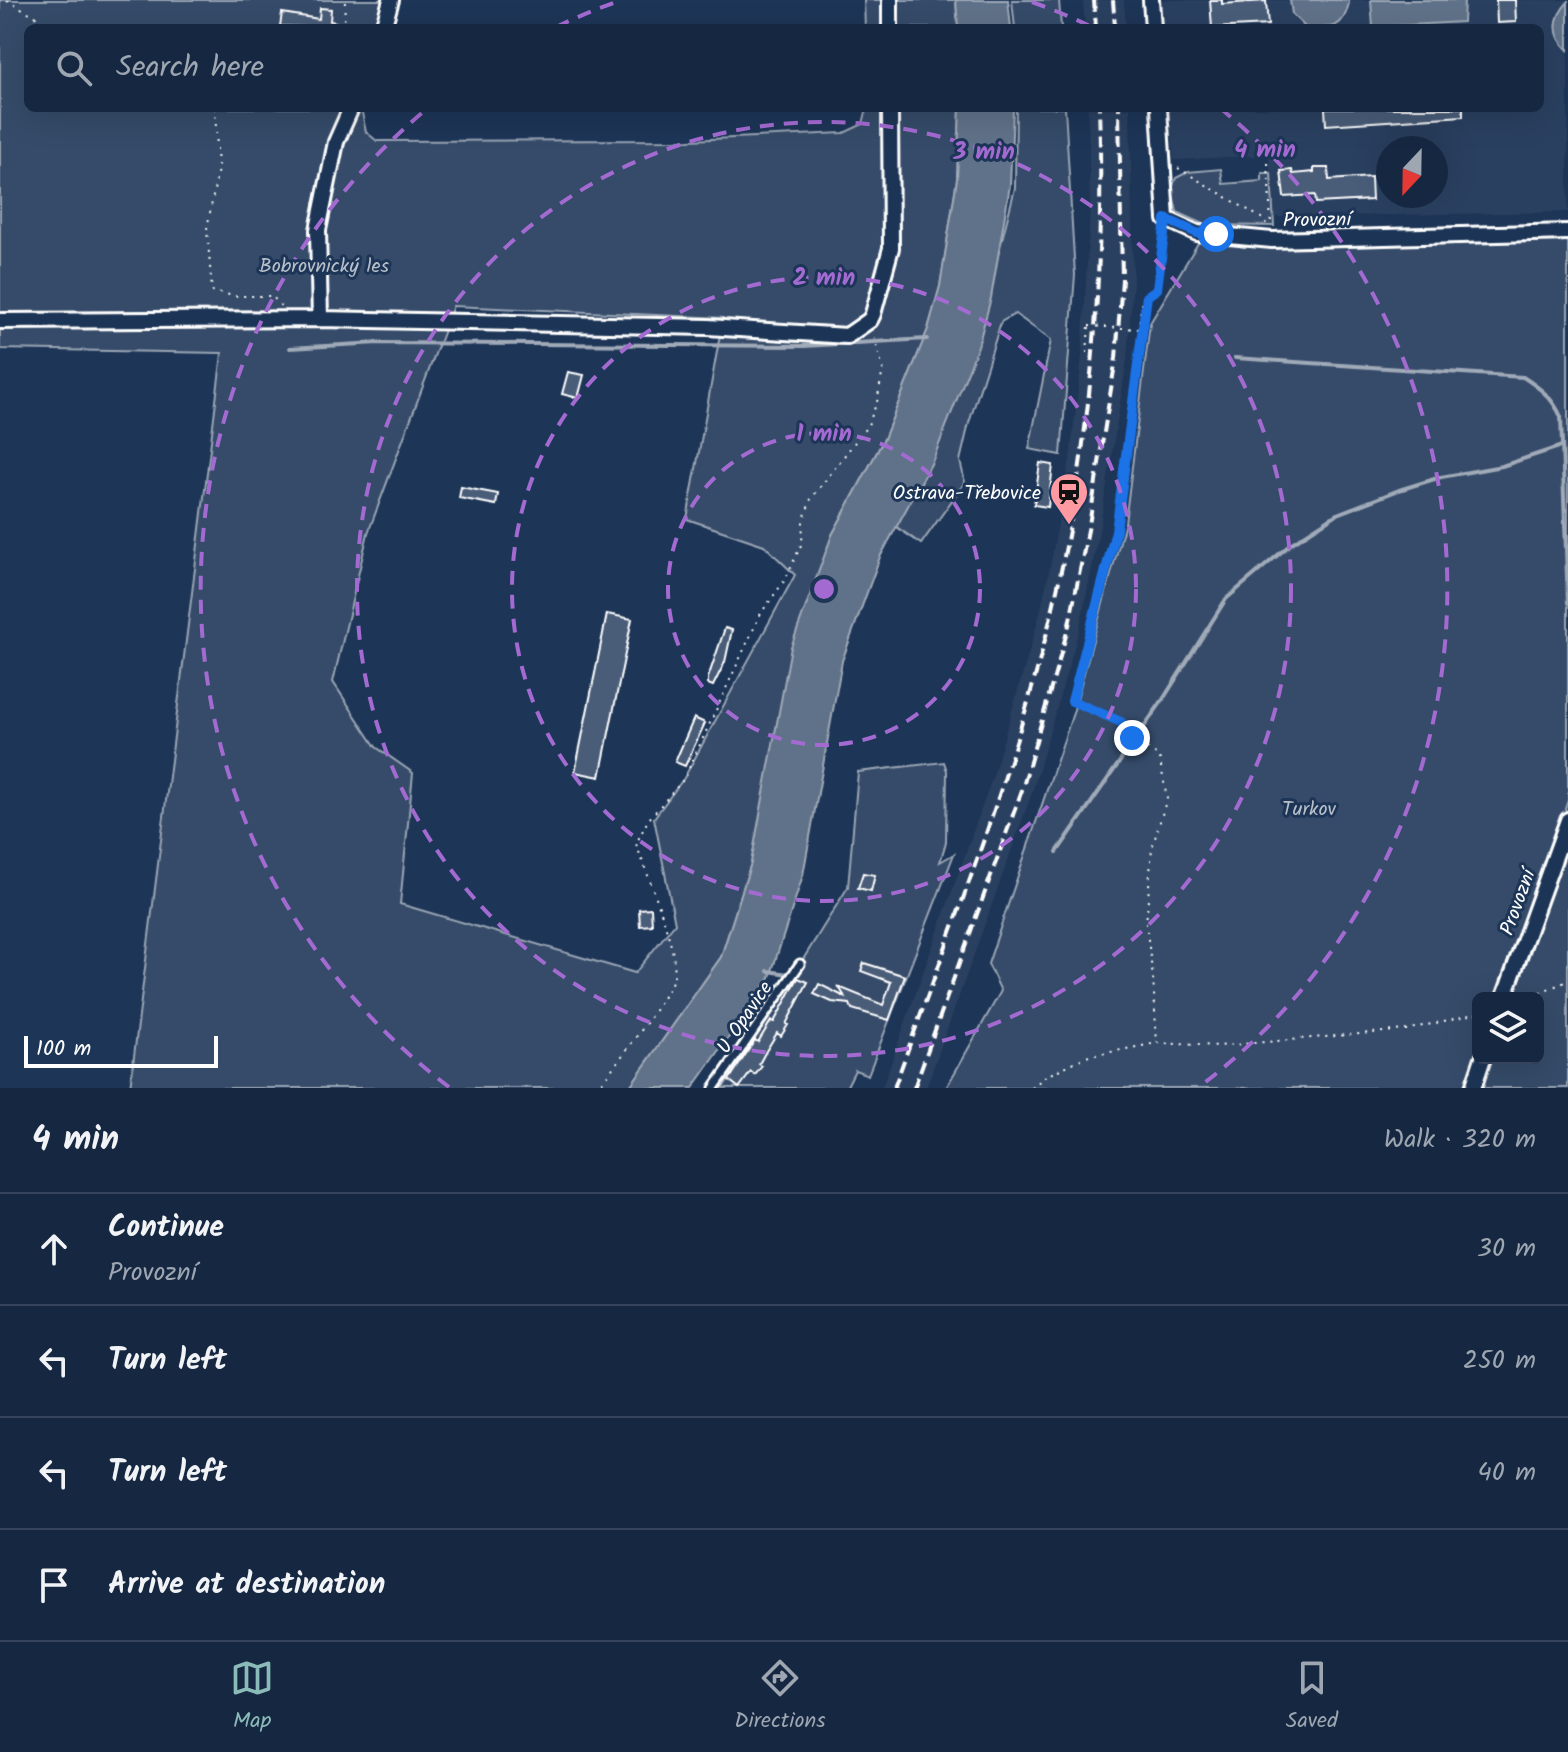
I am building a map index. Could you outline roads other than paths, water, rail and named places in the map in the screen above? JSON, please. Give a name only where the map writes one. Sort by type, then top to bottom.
[{"type":"street","points":[[384,24],[391,0]]},
{"type":"street","points":[[890,0],[890,24]]},
{"type":"street","points":[[1151,0],[1153,24]]},
{"type":"street","points":[[320,319],[318,230],[336,142],[349,112]]},
{"type":"street","points":[[0,321],[320,319],[708,327],[847,336],[870,320],[891,248],[890,112]]},
{"type":"street","name":"Provozní","points":[[1159,112],[1166,219],[1197,233],[1272,240],[1568,232]]},
{"type":"street","name":"Provozní","points":[[1506,992],[1568,820]]},
{"type":"street","points":[[1473,1088],[1481,1064]]},
{"type":"lane","name":"U Opavice","points":[[714,1088],[800,964]]},
{"type":"waterway","points":[[290,348],[378,343],[804,346],[927,339]]},
{"type":"waterway","points":[[1235,358],[1523,377],[1535,385],[1550,399],[1561,417],[1568,603]]},
{"type":"waterway","points":[[1057,852],[1162,701],[1226,599],[1292,543],[1337,514],[1399,490],[1441,477],[1502,466],[1562,446]]},
{"type":"waterway","points":[[768,971],[788,974]]},
{"type":"railway","points":[[1094,0],[1096,24]]},
{"type":"railway","points":[[1113,0],[1115,24]]},
{"type":"railway","points":[[894,1088],[978,858],[1016,742],[1063,561],[1092,368],[1099,238],[1099,112]]},
{"type":"railway","points":[[914,1088],[1022,790],[1069,625],[1116,358],[1122,280],[1119,112]]},
{"type":"place","name":"Ostrava-Třebovice","points":[[1069,526]]},
{"type":"park label","name":"Bobrovnický les","points":[[324,265]]},
{"type":"park label","name":"Turkov","points":[[1309,808]]}]
